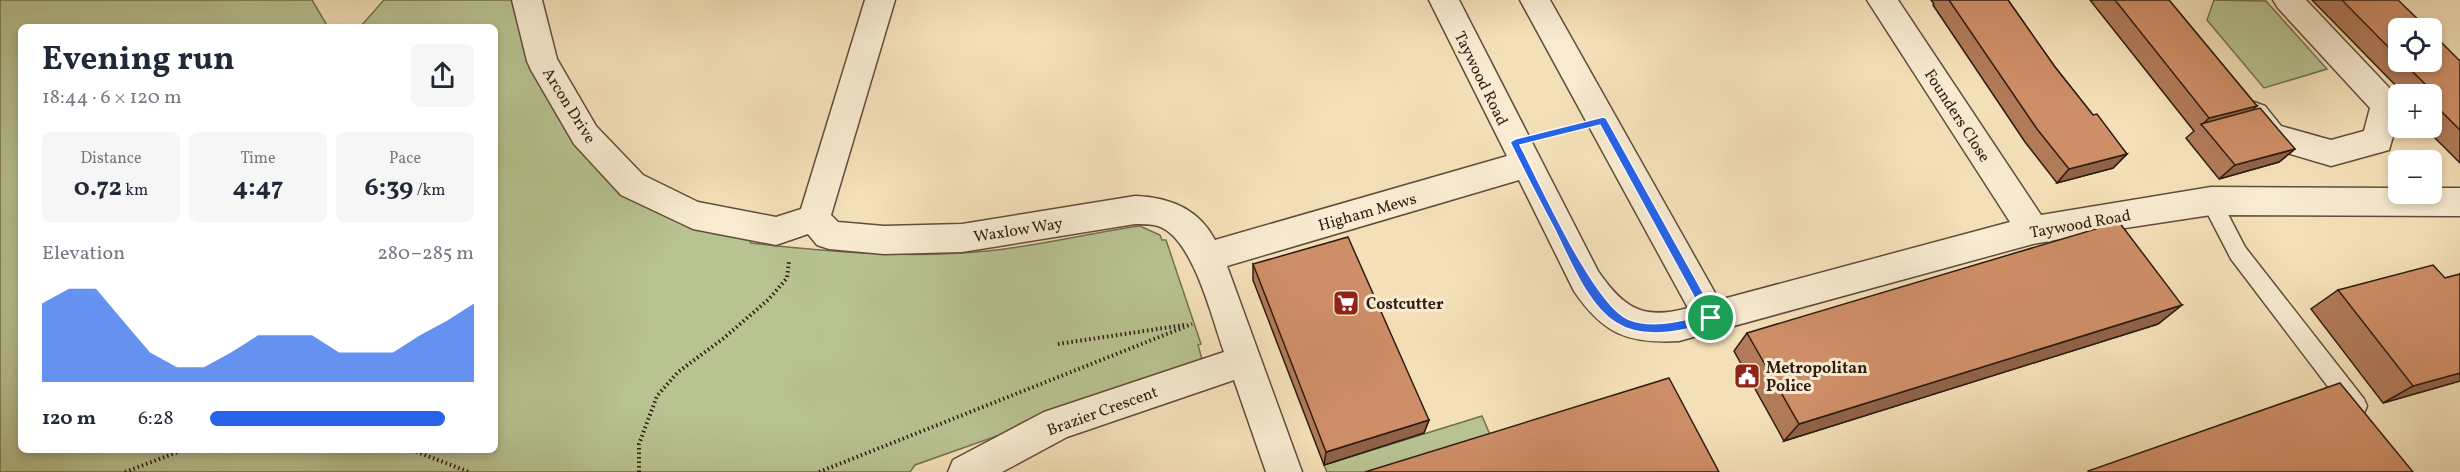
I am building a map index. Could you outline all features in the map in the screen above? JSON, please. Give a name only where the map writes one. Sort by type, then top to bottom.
[{"type":"street","name":"Arcon Drive","points":[[527,0],[542,61],[585,135],[632,185],[693,215],[776,231],[802,222]]},
{"type":"street","points":[[802,222],[880,0]]},
{"type":"street","name":"Taywood Road","points":[[1444,0],[1586,281],[1609,312],[1628,324],[1654,328],[1679,326],[2033,230],[2211,201],[2460,202]]},
{"type":"street","points":[[1535,0],[1711,318]]},
{"type":"street","name":"Founders Close","points":[[1882,0],[2033,230]]},
{"type":"street","points":[[2234,90],[2271,136],[2331,153],[2378,141],[2386,105],[2288,0]]},
{"type":"street","name":"Higham Mews","points":[[1207,257],[1521,153]]},
{"type":"street","name":"Waxlow Way","points":[[802,222],[829,235],[896,239],[962,238],[1149,210],[1160,212],[1186,224],[1202,245],[1207,257],[1284,472]]},
{"type":"street","name":"Brazier Crescent","points":[[966,472],[1057,424],[1244,361]]},
{"type":"lane","points":[[2211,201],[2238,253],[2371,426]]},
{"type":"path","points":[[1521,153],[1603,120]]},
{"type":"path","points":[[639,472],[639,444],[657,396],[678,372],[724,338],[769,299],[787,278],[802,222]]},
{"type":"path","points":[[1058,344],[1229,319]]},
{"type":"path","points":[[819,472],[1192,324]]},
{"type":"path","points":[[124,472],[175,453]]},
{"type":"path","points":[[420,453],[469,472]]},
{"type":"green space","points":[[0,0],[312,0],[326,24],[18,24],[18,453],[498,453],[498,24],[363,24],[384,0],[522,0],[599,157],[738,221],[751,243],[869,253],[957,253],[1025,246],[1140,226],[1160,235],[1162,240],[1166,240],[1201,344],[1198,345],[1203,363],[915,465],[910,472],[0,472]]},
{"type":"green space","points":[[2214,0],[2266,1],[2327,69],[2264,88],[2207,20]]},
{"type":"green space","points":[[1482,416],[1495,446],[1411,472],[1327,472],[1324,465]]},
{"type":"building","points":[[1949,0],[2008,0],[2055,67],[2093,115],[2097,114],[2127,154],[2069,169],[2037,129]]},
{"type":"building","points":[[2115,0],[2169,0],[2257,106],[2209,118]]},
{"type":"building","points":[[2342,0],[2398,0],[2417,18],[2388,18],[2388,47]]},
{"type":"building","points":[[2442,43],[2460,61],[2460,130],[2442,112],[2442,84],[2425,84],[2413,72],[2442,72]]},
{"type":"building","points":[[2260,108],[2295,149],[2235,165],[2201,124]]},
{"type":"building","points":[[2119,222],[2182,305],[1799,424],[1747,333]]},
{"type":"building","points":[[1348,237],[1429,420],[1326,452],[1253,264]]},
{"type":"building","points":[[2433,265],[2445,278],[2460,274],[2460,373],[2413,386],[2338,290]]},
{"type":"building","points":[[1669,378],[1719,472],[1365,472]]},
{"type":"building","points":[[2340,383],[2413,472],[2088,471]]},
{"type":"place","name":"Costcutter","points":[[1346,303]]},
{"type":"place","name":"Metropolitan Police","points":[[1747,376]]},
{"type":"route","points":[[1603,120],[1711,318],[1679,326],[1654,328],[1635,326],[1621,321],[1609,312],[1586,281],[1515,142],[1603,120]]}]
